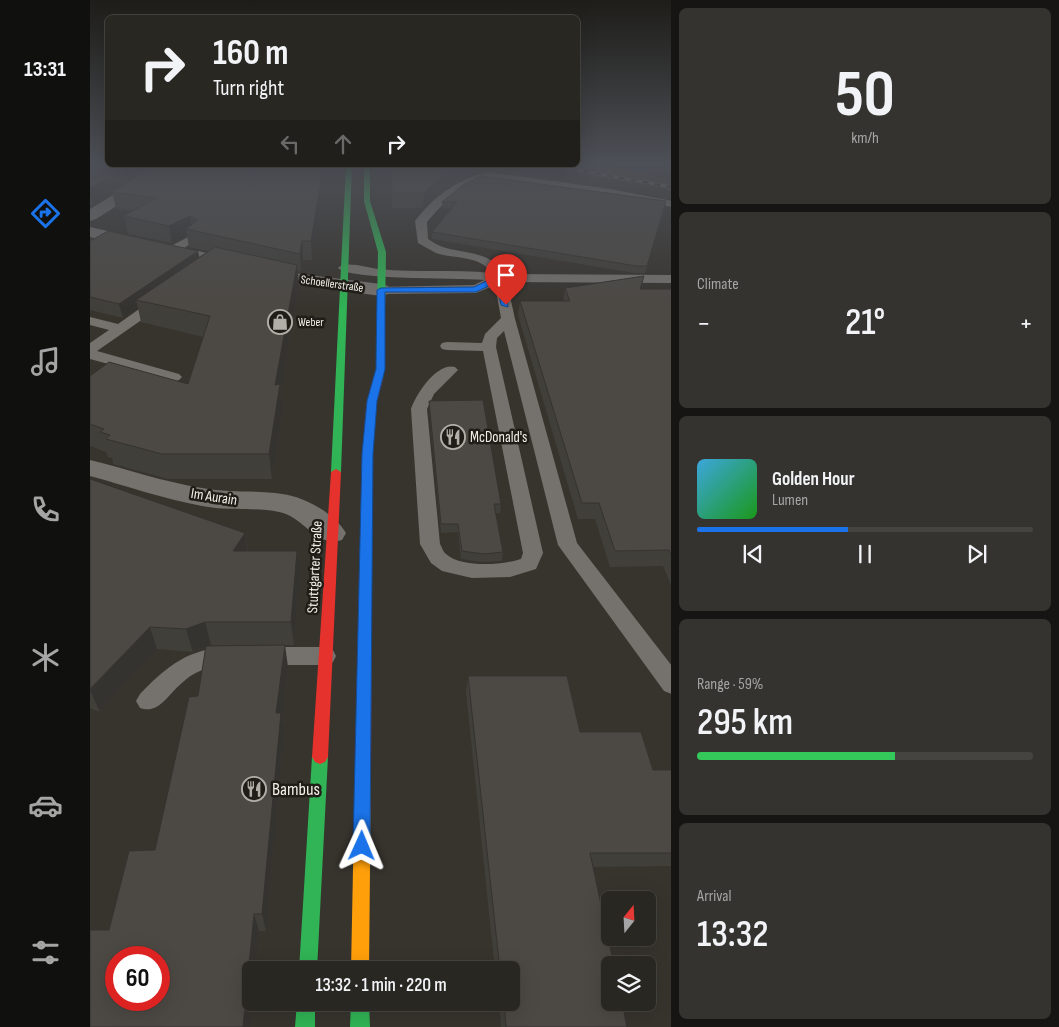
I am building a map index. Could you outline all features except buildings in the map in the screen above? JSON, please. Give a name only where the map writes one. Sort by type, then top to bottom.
[{"type":"main road","name":"Stuttgarter Straße","points":[[308,961],[347,213]]},
{"type":"main road","points":[[360,961],[367,454],[372,401],[380,369],[382,282],[382,252],[371,213]]},
{"type":"main road","points":[[305,1027],[306,1011]]},
{"type":"main road","points":[[360,1011],[360,1027]]},
{"type":"street","name":"Schoellerstraße","points":[[90,232],[254,268],[277,276],[343,288],[382,282]]},
{"type":"street","name":"Schoellerstraße","points":[[254,268],[344,268]]},
{"type":"street","name":"Im Aurain","points":[[90,468],[201,497],[233,501],[283,503],[309,514],[332,533]]},
{"type":"lane","points":[[428,213],[421,221],[422,241],[440,250],[475,257],[493,266],[500,278],[508,319],[568,545],[671,683]]},
{"type":"lane","points":[[173,250],[192,238]]},
{"type":"lane","points":[[202,272],[218,260]]},
{"type":"lane","points":[[344,268],[382,282],[476,289],[500,278],[671,279]]},
{"type":"lane","points":[[90,352],[169,294]]},
{"type":"lane","points":[[450,370],[436,381],[421,400],[420,409],[430,544],[440,561],[461,570],[517,569],[529,564],[533,554],[489,347],[490,337],[508,319]]},
{"type":"lane","points":[[90,321],[117,331]]},
{"type":"lane","points":[[447,346],[489,347]]},
{"type":"lane","points":[[90,352],[174,377]]},
{"type":"lane","points":[[148,701],[177,671],[211,656],[325,656]]},
{"type":"traffic: fast","points":[[336,472],[347,213]]},
{"type":"traffic: fast","points":[[371,213],[382,252],[380,369],[378,379]]},
{"type":"traffic: fast","points":[[309,961],[320,757]]},
{"type":"traffic: fast","points":[[305,1027],[306,1011]]},
{"type":"traffic: fast","points":[[360,1011],[360,1027]]},
{"type":"traffic: slow","points":[[360,961],[363,768]]},
{"type":"traffic: jam","points":[[363,768],[367,454],[372,401],[378,379]]},
{"type":"traffic: jam","points":[[320,757],[336,472]]},
{"type":"place","name":"Weber","points":[[280,322]]},
{"type":"place","name":"McDonald's","points":[[453,437]]},
{"type":"place","name":"Bambus","points":[[254,789]]},
{"type":"route","points":[[362,846],[367,454],[372,401],[381,358],[381,290],[476,289],[500,278],[506,305]]}]
